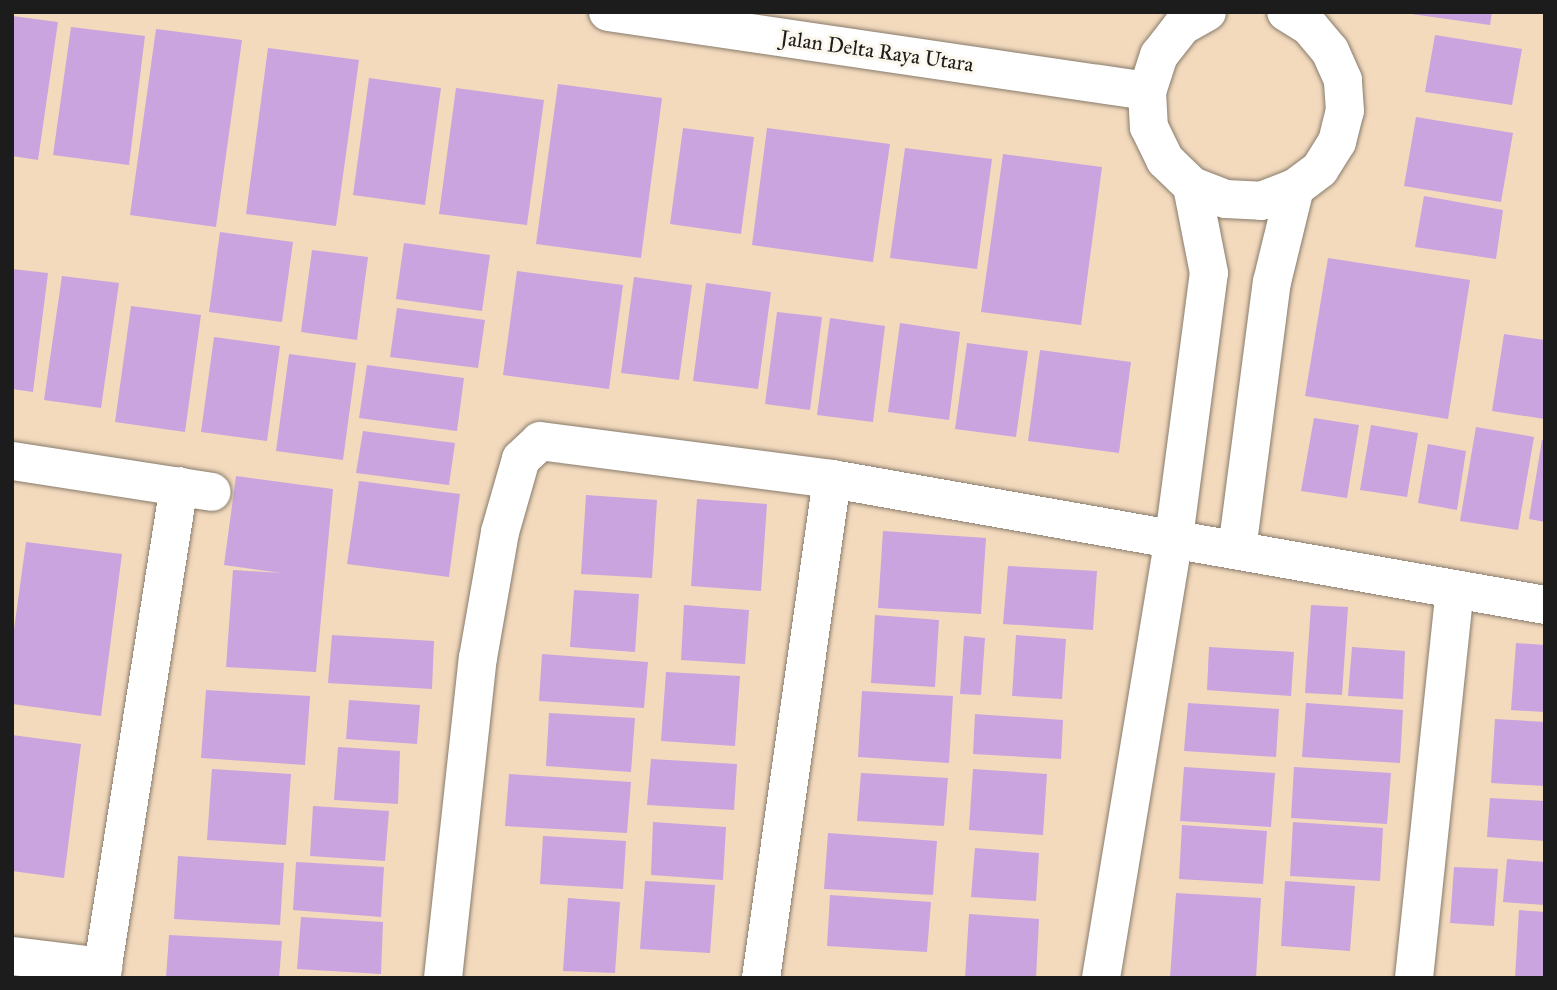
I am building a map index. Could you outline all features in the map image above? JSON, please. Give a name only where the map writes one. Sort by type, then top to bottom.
[{"type":"street","name":"Jalan Delta Raya Utara","points":[[607,12],[1147,90]]},
{"type":"street","points":[[1207,12],[1182,26],[1159,55],[1147,90],[1149,127],[1165,160],[1192,186],[1226,199],[1261,201],[1295,188],[1320,169],[1337,142],[1345,111],[1343,80],[1301,17]]},
{"type":"street","points":[[1101,978],[1174,538],[1209,273],[1192,186]]},
{"type":"street","points":[[1237,550],[1272,282],[1295,188]]},
{"type":"street","points":[[443,978],[478,658],[500,532],[526,451],[540,441],[564,439],[832,479],[1545,606]]},
{"type":"street","points":[[12,461],[195,489],[102,972],[12,956]]},
{"type":"street","points":[[761,978],[832,479]]},
{"type":"street","points":[[1414,978],[1455,590]]},
{"type":"building","points":[[1397,12],[1492,12],[1490,25]]},
{"type":"building","points":[[12,16],[58,22],[38,160],[12,156]]},
{"type":"building","points":[[71,27],[145,36],[129,165],[53,155]]},
{"type":"building","points":[[156,29],[242,40],[216,227],[130,215]]},
{"type":"building","points":[[1435,35],[1522,49],[1512,105],[1425,92]]},
{"type":"building","points":[[268,48],[359,60],[336,226],[246,214]]},
{"type":"building","points":[[369,78],[441,88],[425,205],[353,195]]},
{"type":"building","points":[[558,84],[662,98],[641,258],[536,244]]},
{"type":"building","points":[[456,88],[544,100],[527,225],[439,214]]},
{"type":"building","points":[[1416,117],[1513,133],[1501,202],[1404,186]]},
{"type":"building","points":[[683,128],[754,137],[741,234],[670,224]]},
{"type":"building","points":[[767,128],[890,144],[873,262],[752,245]]},
{"type":"building","points":[[905,148],[992,159],[977,269],[890,258]]},
{"type":"building","points":[[1003,154],[1102,167],[1081,325],[981,312]]},
{"type":"building","points":[[1424,196],[1503,210],[1496,259],[1415,247]]},
{"type":"building","points":[[220,232],[293,242],[282,322],[209,312]]},
{"type":"building","points":[[404,243],[490,255],[482,311],[396,299]]},
{"type":"building","points":[[312,250],[368,257],[357,340],[301,332]]},
{"type":"building","points":[[1328,258],[1470,280],[1448,419],[1305,396]]},
{"type":"building","points":[[12,269],[48,273],[33,392],[12,389]]},
{"type":"building","points":[[517,271],[623,285],[609,389],[503,375]]},
{"type":"building","points":[[62,276],[119,283],[101,408],[44,400]]},
{"type":"building","points":[[634,277],[692,285],[679,380],[621,373]]},
{"type":"building","points":[[706,283],[771,292],[758,389],[693,381]]},
{"type":"building","points":[[131,306],[201,315],[185,432],[115,422]]},
{"type":"building","points":[[397,308],[485,320],[478,368],[390,357]]},
{"type":"building","points":[[777,312],[822,317],[810,410],[765,404]]},
{"type":"building","points":[[830,318],[885,326],[873,422],[817,415]]},
{"type":"building","points":[[900,323],[960,332],[949,420],[888,412]]},
{"type":"building","points":[[1504,334],[1545,340],[1545,419],[1492,411]]},
{"type":"building","points":[[214,337],[280,346],[267,441],[201,432]]},
{"type":"building","points":[[967,343],[1028,351],[1016,437],[955,429]]},
{"type":"building","points":[[1040,350],[1131,362],[1119,453],[1028,441]]},
{"type":"building","points":[[289,354],[356,363],[343,460],[276,451]]},
{"type":"building","points":[[367,365],[464,378],[457,431],[359,418]]},
{"type":"building","points":[[1314,418],[1359,425],[1347,498],[1301,491]]},
{"type":"building","points":[[1371,425],[1418,433],[1407,497],[1360,490]]},
{"type":"building","points":[[1476,427],[1534,437],[1518,530],[1460,521]]},
{"type":"building","points":[[363,431],[455,443],[449,485],[356,473]]},
{"type":"building","points":[[1542,440],[1545,440],[1545,522],[1529,519]]},
{"type":"building","points":[[1428,444],[1466,451],[1457,510],[1418,503]]},
{"type":"building","points":[[236,476],[333,489],[316,672],[226,667],[233,570],[281,573],[224,565]]},
{"type":"building","points":[[359,481],[460,494],[449,577],[347,564]]},
{"type":"building","points":[[586,495],[657,500],[652,578],[581,574]]},
{"type":"building","points":[[697,499],[767,504],[761,591],[691,586]]},
{"type":"building","points":[[883,531],[986,538],[981,614],[878,608]]},
{"type":"building","points":[[26,542],[122,554],[101,716],[12,704],[12,644]]},
{"type":"building","points":[[1008,566],[1097,571],[1093,630],[1003,624]]},
{"type":"building","points":[[574,590],[639,594],[635,652],[570,647]]},
{"type":"building","points":[[684,605],[749,610],[745,664],[681,660]]},
{"type":"building","points":[[1311,605],[1348,607],[1342,695],[1305,693]]},
{"type":"building","points":[[875,615],[939,620],[935,687],[871,683]]},
{"type":"building","points":[[332,635],[434,641],[432,689],[328,683]]},
{"type":"building","points":[[1016,635],[1066,639],[1062,699],[1012,696]]},
{"type":"building","points":[[964,636],[985,638],[981,695],[960,694]]},
{"type":"building","points":[[1516,643],[1545,645],[1545,712],[1511,710]]},
{"type":"building","points":[[1209,647],[1294,652],[1291,696],[1207,690]]},
{"type":"building","points":[[1352,647],[1405,651],[1403,699],[1348,696]]},
{"type":"building","points":[[542,654],[648,662],[644,708],[539,701]]},
{"type":"building","points":[[666,672],[740,676],[735,746],[661,741]]},
{"type":"building","points":[[206,690],[310,696],[305,765],[201,758]]},
{"type":"building","points":[[862,691],[953,696],[949,763],[858,757]]},
{"type":"building","points":[[349,700],[420,705],[417,744],[346,739]]},
{"type":"building","points":[[1188,703],[1279,709],[1276,757],[1184,751]]},
{"type":"building","points":[[1306,703],[1403,710],[1400,763],[1302,757]]},
{"type":"building","points":[[549,713],[635,718],[631,772],[546,766]]},
{"type":"building","points":[[975,714],[1063,720],[1061,759],[973,754]]},
{"type":"building","points":[[1495,719],[1545,722],[1545,786],[1491,783]]},
{"type":"building","points":[[12,735],[81,744],[64,878],[12,871]]},
{"type":"building","points":[[338,747],[400,751],[398,804],[334,800]]},
{"type":"building","points":[[651,759],[737,764],[734,810],[647,805]]},
{"type":"building","points":[[1184,767],[1275,773],[1271,827],[1180,821]]},
{"type":"building","points":[[1294,767],[1391,773],[1387,824],[1291,818]]},
{"type":"building","points":[[212,769],[291,774],[286,845],[207,840]]},
{"type":"building","points":[[973,769],[1047,774],[1043,835],[969,830]]},
{"type":"building","points":[[861,773],[948,778],[944,826],[857,821]]},
{"type":"building","points":[[509,774],[631,782],[627,833],[505,826]]},
{"type":"building","points":[[1490,798],[1545,801],[1545,841],[1487,837]]},
{"type":"building","points":[[313,806],[389,811],[385,861],[310,856]]},
{"type":"building","points":[[653,822],[726,827],[723,880],[651,875]]},
{"type":"building","points":[[1293,822],[1383,828],[1380,881],[1290,876]]},
{"type":"building","points":[[1182,825],[1267,831],[1263,884],[1179,879]]},
{"type":"building","points":[[828,833],[937,841],[933,895],[824,889]]},
{"type":"building","points":[[543,836],[626,841],[623,889],[540,884]]},
{"type":"building","points":[[975,848],[1039,853],[1036,901],[971,897]]},
{"type":"building","points":[[178,856],[284,863],[280,925],[174,919]]},
{"type":"building","points":[[1507,859],[1545,862],[1545,905],[1503,902]]},
{"type":"building","points":[[296,862],[384,867],[381,917],[293,910]]},
{"type":"building","points":[[1454,867],[1498,869],[1494,926],[1450,923]]},
{"type":"building","points":[[645,881],[715,885],[710,953],[640,949]]},
{"type":"building","points":[[1285,881],[1355,886],[1350,951],[1281,946]]},
{"type":"building","points":[[1176,893],[1261,898],[1256,978],[1170,978]]},
{"type":"building","points":[[830,895],[931,902],[927,952],[827,946]]},
{"type":"building","points":[[568,898],[620,902],[615,973],[563,971]]},
{"type":"building","points":[[1519,910],[1545,912],[1545,978],[1515,978]]},
{"type":"building","points":[[969,914],[1039,919],[1036,978],[965,978]]},
{"type":"building","points":[[301,917],[383,922],[381,974],[297,969]]},
{"type":"building","points":[[169,935],[282,941],[279,978],[166,978]]}]
